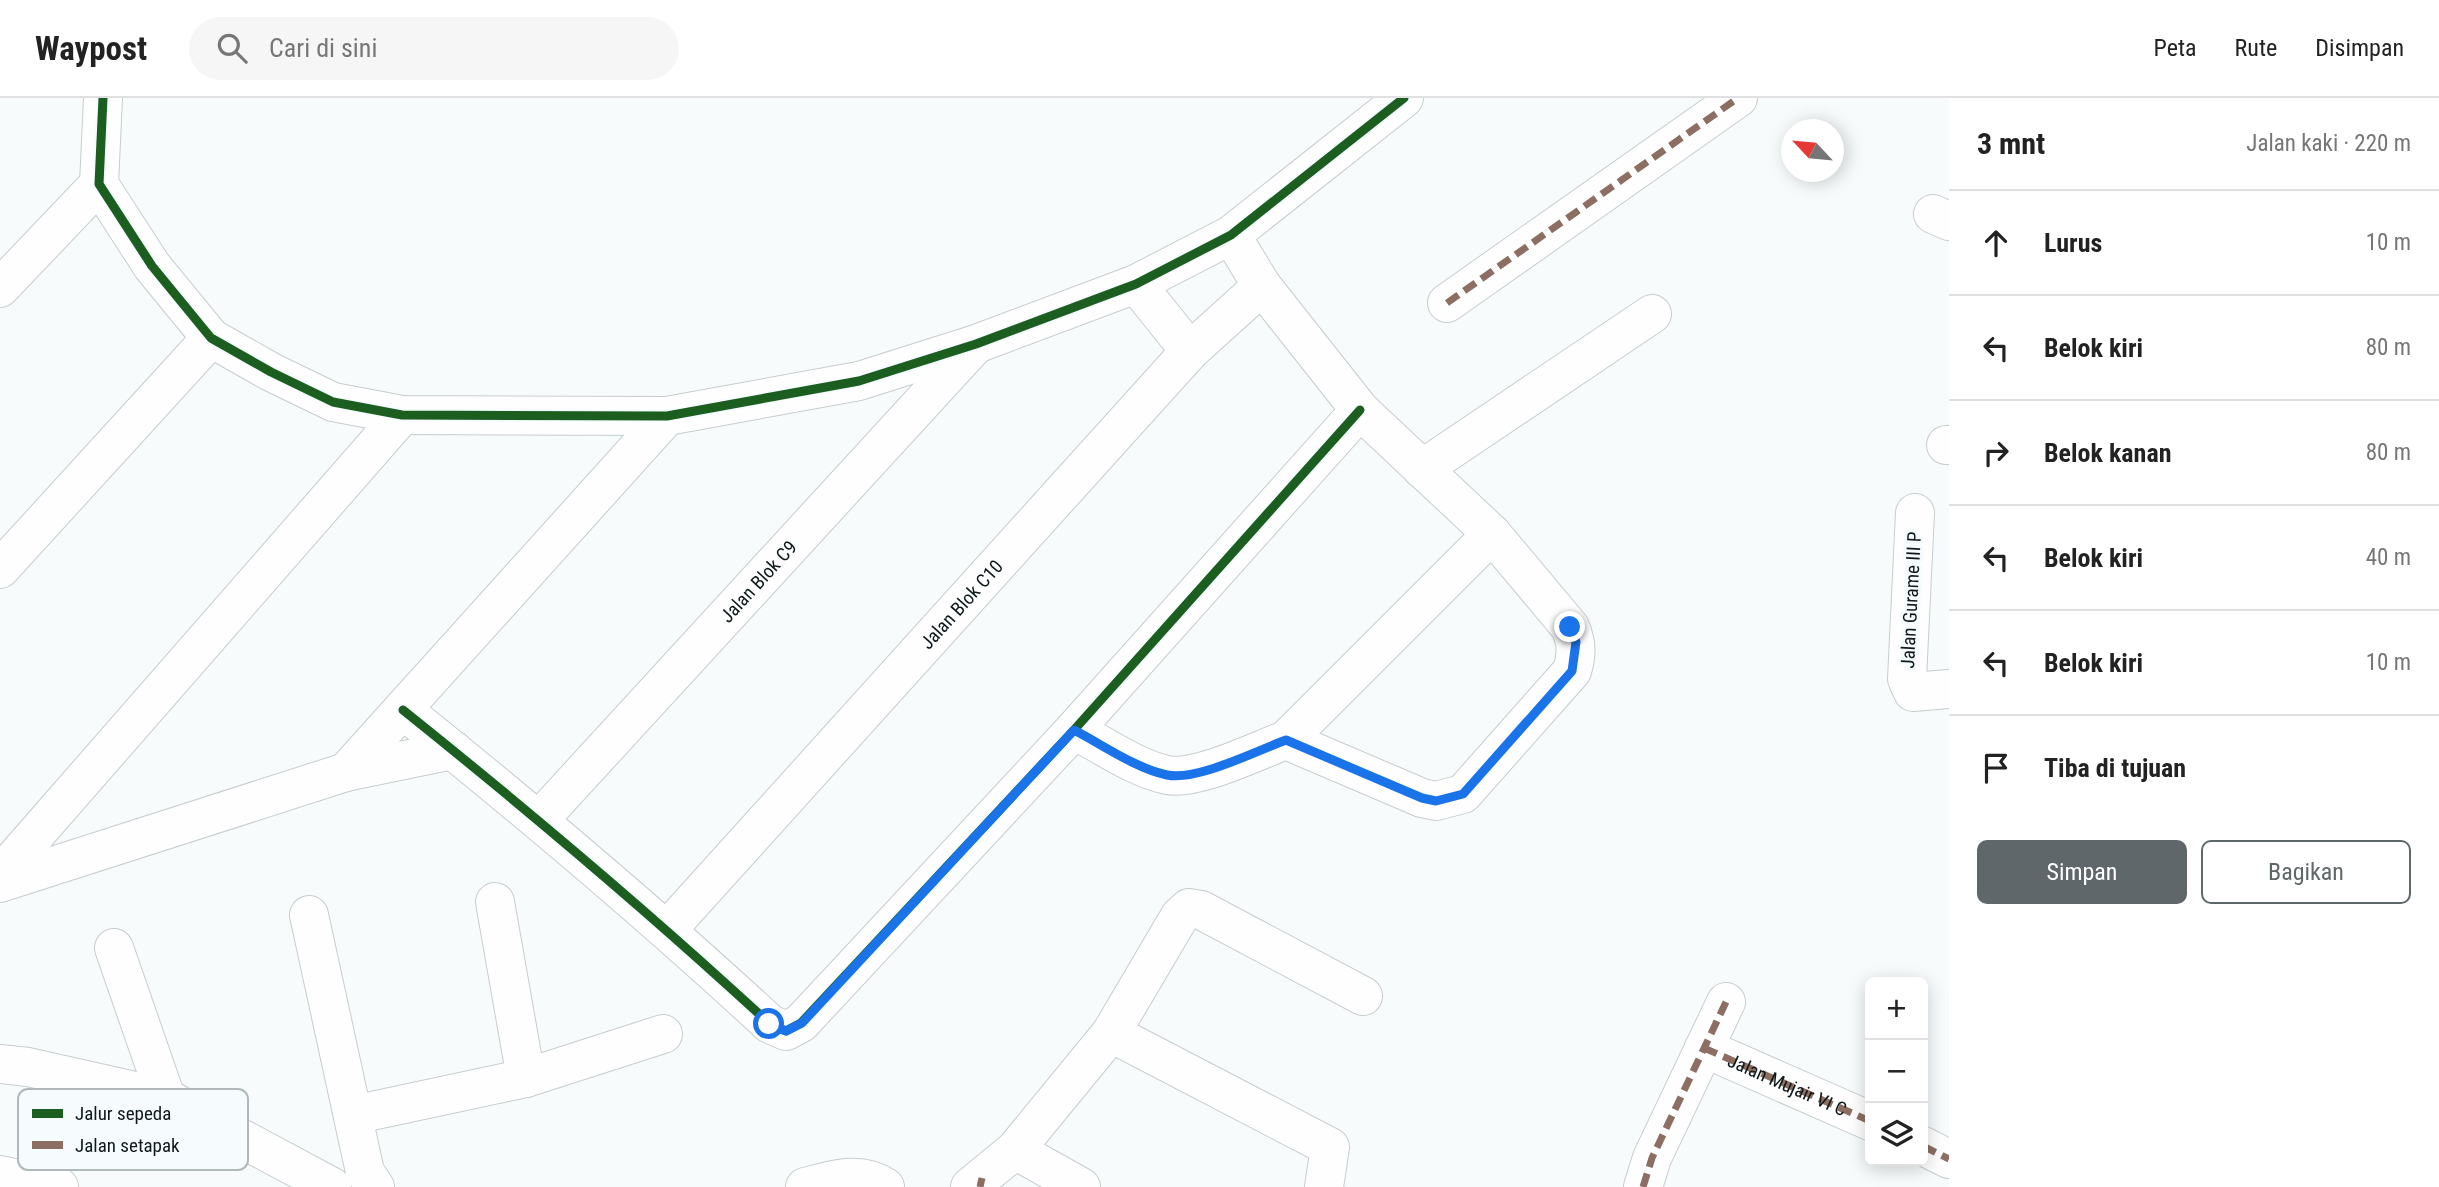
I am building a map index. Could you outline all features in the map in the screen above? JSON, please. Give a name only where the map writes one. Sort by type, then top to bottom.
[{"type":"street","points":[[103,98],[99,184],[152,266],[211,338],[271,372],[333,402],[402,415],[667,416],[859,381],[976,344],[1136,284],[1231,235],[1404,98]]},
{"type":"street","points":[[1447,303],[1738,98]]},
{"type":"street","points":[[0,288],[99,184]]},
{"type":"street","points":[[1231,235],[1262,286],[1360,410],[1492,534],[1570,627],[1576,642],[1576,658],[1572,671],[1463,794],[1436,801],[1422,798],[1286,740]]},
{"type":"street","points":[[1136,284],[1190,351]]},
{"type":"street","name":"Jalan Blok C10","points":[[667,930],[1190,351],[1262,286]]},
{"type":"street","points":[[1422,469],[1652,314]]},
{"type":"street","points":[[0,569],[211,338]]},
{"type":"street","name":"Jalan Blok C9","points":[[539,820],[976,344]]},
{"type":"street","points":[[859,381],[891,437]]},
{"type":"street","points":[[403,709],[539,820],[667,930],[769,1024],[786,1031],[802,1023],[1074,730],[1360,410]]},
{"type":"street","points":[[0,875],[402,415]]},
{"type":"street","points":[[346,772],[667,416]]},
{"type":"street","name":"Jalan Gurame III P","points":[[1915,513],[1907,679],[1913,692],[1949,689]]},
{"type":"street","points":[[1074,730],[1144,767],[1168,775],[1189,775],[1286,740],[1492,534]]},
{"type":"street","points":[[0,883],[346,772],[453,750]]},
{"type":"street","points":[[61,805],[97,851]]},
{"type":"street","points":[[495,902],[526,1078]]},
{"type":"street","points":[[977,1184],[1015,1150],[1111,1033],[1180,916],[1189,908],[1201,910],[1363,996]]},
{"type":"street","points":[[248,1134],[357,1183],[353,1115],[309,915]]},
{"type":"street","points":[[114,948],[163,1089]]},
{"type":"street","points":[[1643,1187],[1652,1158],[1726,1002]]},
{"type":"street","points":[[1111,1033],[1330,1147],[1324,1187]]},
{"type":"street","points":[[353,1115],[526,1078],[663,1034]]},
{"type":"street","name":"Jalan Mujair VI C","points":[[1704,1048],[1865,1119]]},
{"type":"street","points":[[0,1064],[28,1067],[126,1089]]},
{"type":"street","points":[[1928,1148],[1949,1158]]},
{"type":"street","points":[[1015,1150],[1081,1187]]},
{"type":"street","points":[[0,1174],[59,1187]]},
{"type":"street","points":[[805,1187],[839,1178],[858,1177],[868,1177],[885,1187]]},
{"type":"marked path","points":[[1447,303],[1738,98]]},
{"type":"marked path","points":[[1643,1187],[1652,1158],[1726,1002]]},
{"type":"marked path","points":[[1704,1048],[1865,1119]]},
{"type":"marked path","points":[[1928,1148],[1949,1159]]},
{"type":"marked path","points":[[980,1187],[982,1178]]},
{"type":"cycle path","points":[[103,98],[99,184],[152,266],[211,338],[271,372],[333,402],[402,415],[667,416],[859,381],[976,344],[1136,284],[1231,235],[1404,98]]},
{"type":"cycle path","points":[[403,710],[589,864],[770,1024],[786,1031],[801,1023],[1074,730],[1360,410]]},
{"type":"route","points":[[769,1024],[786,1031],[802,1023],[1074,730],[1144,767],[1168,775],[1189,775],[1286,740],[1422,798],[1436,801],[1448,799],[1463,794],[1572,671],[1576,658],[1576,642],[1570,627]]}]
